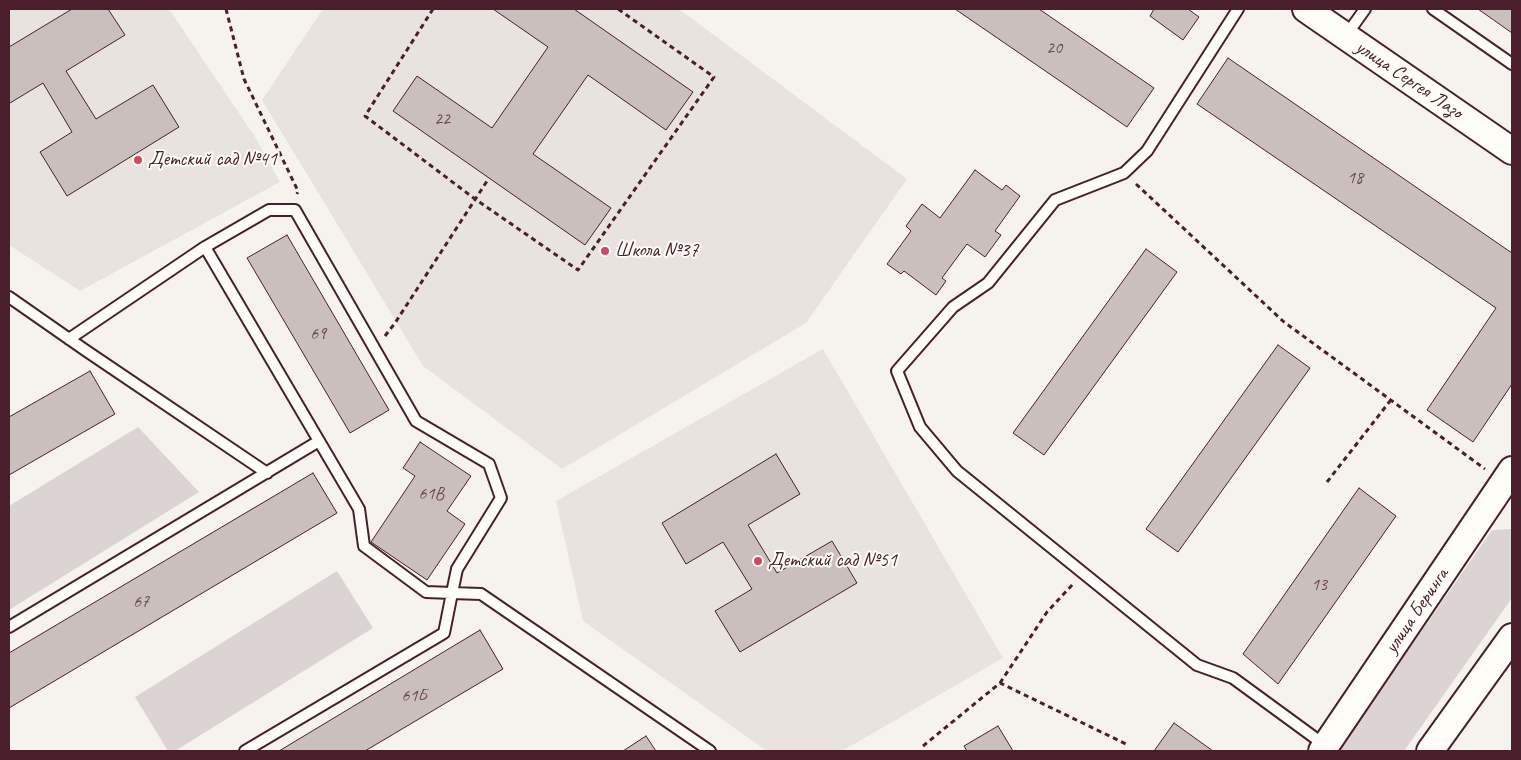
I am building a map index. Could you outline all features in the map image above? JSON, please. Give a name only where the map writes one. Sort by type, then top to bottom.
[{"type":"street","name":"улица Сергея Лазо","points":[[1306,9],[1512,151]]},
{"type":"street","name":"улица Беринга","points":[[1324,748],[1509,481]]},
{"type":"street","points":[[1430,751],[1512,637]]},
{"type":"lane","points":[[1238,9],[1147,151],[1124,173],[1055,200],[988,283],[953,307],[897,371],[920,427],[957,471],[1197,665],[1234,678],[1324,748]]},
{"type":"lane","points":[[1345,36],[1364,9]]},
{"type":"lane","points":[[1433,9],[1512,64]]},
{"type":"lane","points":[[69,339],[205,247],[269,210],[294,210],[416,421],[489,464],[501,498],[457,569],[444,633],[245,751]]},
{"type":"lane","points":[[205,247],[359,509],[364,546],[426,592],[481,594],[710,751]]},
{"type":"lane","points":[[9,297],[267,473]]},
{"type":"lane","points":[[9,627],[319,441]]},
{"type":"path","points":[[226,9],[244,79],[298,191],[294,210]]},
{"type":"path","points":[[433,9],[364,116],[475,199],[578,270],[714,78],[618,9]]},
{"type":"path","points":[[1124,173],[1284,322],[1390,401],[1509,481]]},
{"type":"path","points":[[374,349],[395,324],[489,178]]},
{"type":"path","points":[[1327,482],[1390,401]]},
{"type":"path","points":[[923,746],[1000,683],[1047,612],[1084,572]]},
{"type":"path","points":[[1000,683],[1126,744]]},
{"type":"shaded area","name":"Детский сад №41","points":[[9,9],[169,9],[255,137],[280,182],[80,291],[9,245]]},
{"type":"shaded area","name":"Школа №37","points":[[323,9],[679,9],[907,179],[806,323],[562,469],[423,366],[262,100]]},
{"type":"shaded area","name":"Детский сад №51","points":[[823,349],[1003,658],[842,751],[767,751],[583,621],[556,501]]},
{"type":"shaded area","points":[[138,427],[199,492],[9,610],[9,506]]},
{"type":"shaded area","points":[[1512,529],[1512,598],[1404,751],[1338,751],[1492,530]]},
{"type":"shaded area","points":[[337,571],[373,628],[175,751],[168,751],[135,697]]},
{"type":"building","points":[[72,9],[108,9],[125,35],[66,71],[96,119],[153,85],[179,127],[67,196],[40,152],[72,132],[43,83],[10,103],[9,47]]},
{"type":"building","points":[[493,9],[574,9],[693,92],[666,130],[588,75],[533,154],[611,208],[585,245],[393,111],[417,76],[492,128],[548,47]]},
{"type":"building","points":[[955,9],[1039,9],[1154,88],[1127,127]]},
{"type":"building","points":[[1154,9],[1188,9],[1199,17],[1183,40],[1150,16]]},
{"type":"building","points":[[1478,9],[1512,9],[1512,33]]},
{"type":"building","points":[[1228,58],[1512,253],[1512,384],[1473,442],[1427,410],[1496,308],[1197,104]]},
{"type":"building","points":[[975,170],[1002,190],[1006,185],[1020,196],[995,231],[1001,235],[985,257],[967,244],[942,278],[946,281],[936,295],[904,271],[901,274],[887,264],[911,231],[906,226],[922,204],[940,218]]},
{"type":"building","points":[[287,235],[389,410],[350,433],[247,258]]},
{"type":"building","points":[[1146,249],[1177,272],[1044,455],[1013,433]]},
{"type":"building","points":[[1278,345],[1310,368],[1178,552],[1146,529]]},
{"type":"building","points":[[90,371],[115,414],[9,475],[9,417]]},
{"type":"building","points":[[420,442],[471,476],[447,511],[465,524],[427,580],[371,542],[415,476],[403,468]]},
{"type":"building","name":"Детский сад №51","points":[[776,454],[800,494],[748,525],[777,573],[832,541],[857,583],[740,652],[715,611],[752,589],[723,542],[686,564],[662,523]]},
{"type":"building","points":[[313,473],[337,513],[9,708],[9,653]]},
{"type":"building","points":[[1359,488],[1396,516],[1278,684],[1243,654]]},
{"type":"building","points":[[480,630],[503,669],[365,751],[279,751]]},
{"type":"building","points":[[1174,723],[1213,751],[1154,751]]},
{"type":"building","points":[[998,726],[1013,751],[967,751],[964,746]]},
{"type":"building","points":[[646,736],[656,751],[623,751]]},
{"type":"place","name":"Детский сад №41","points":[[138,160]]},
{"type":"place","name":"Школа №37","points":[[605,251]]},
{"type":"place","name":"Детский сад №51","points":[[758,561]]}]
